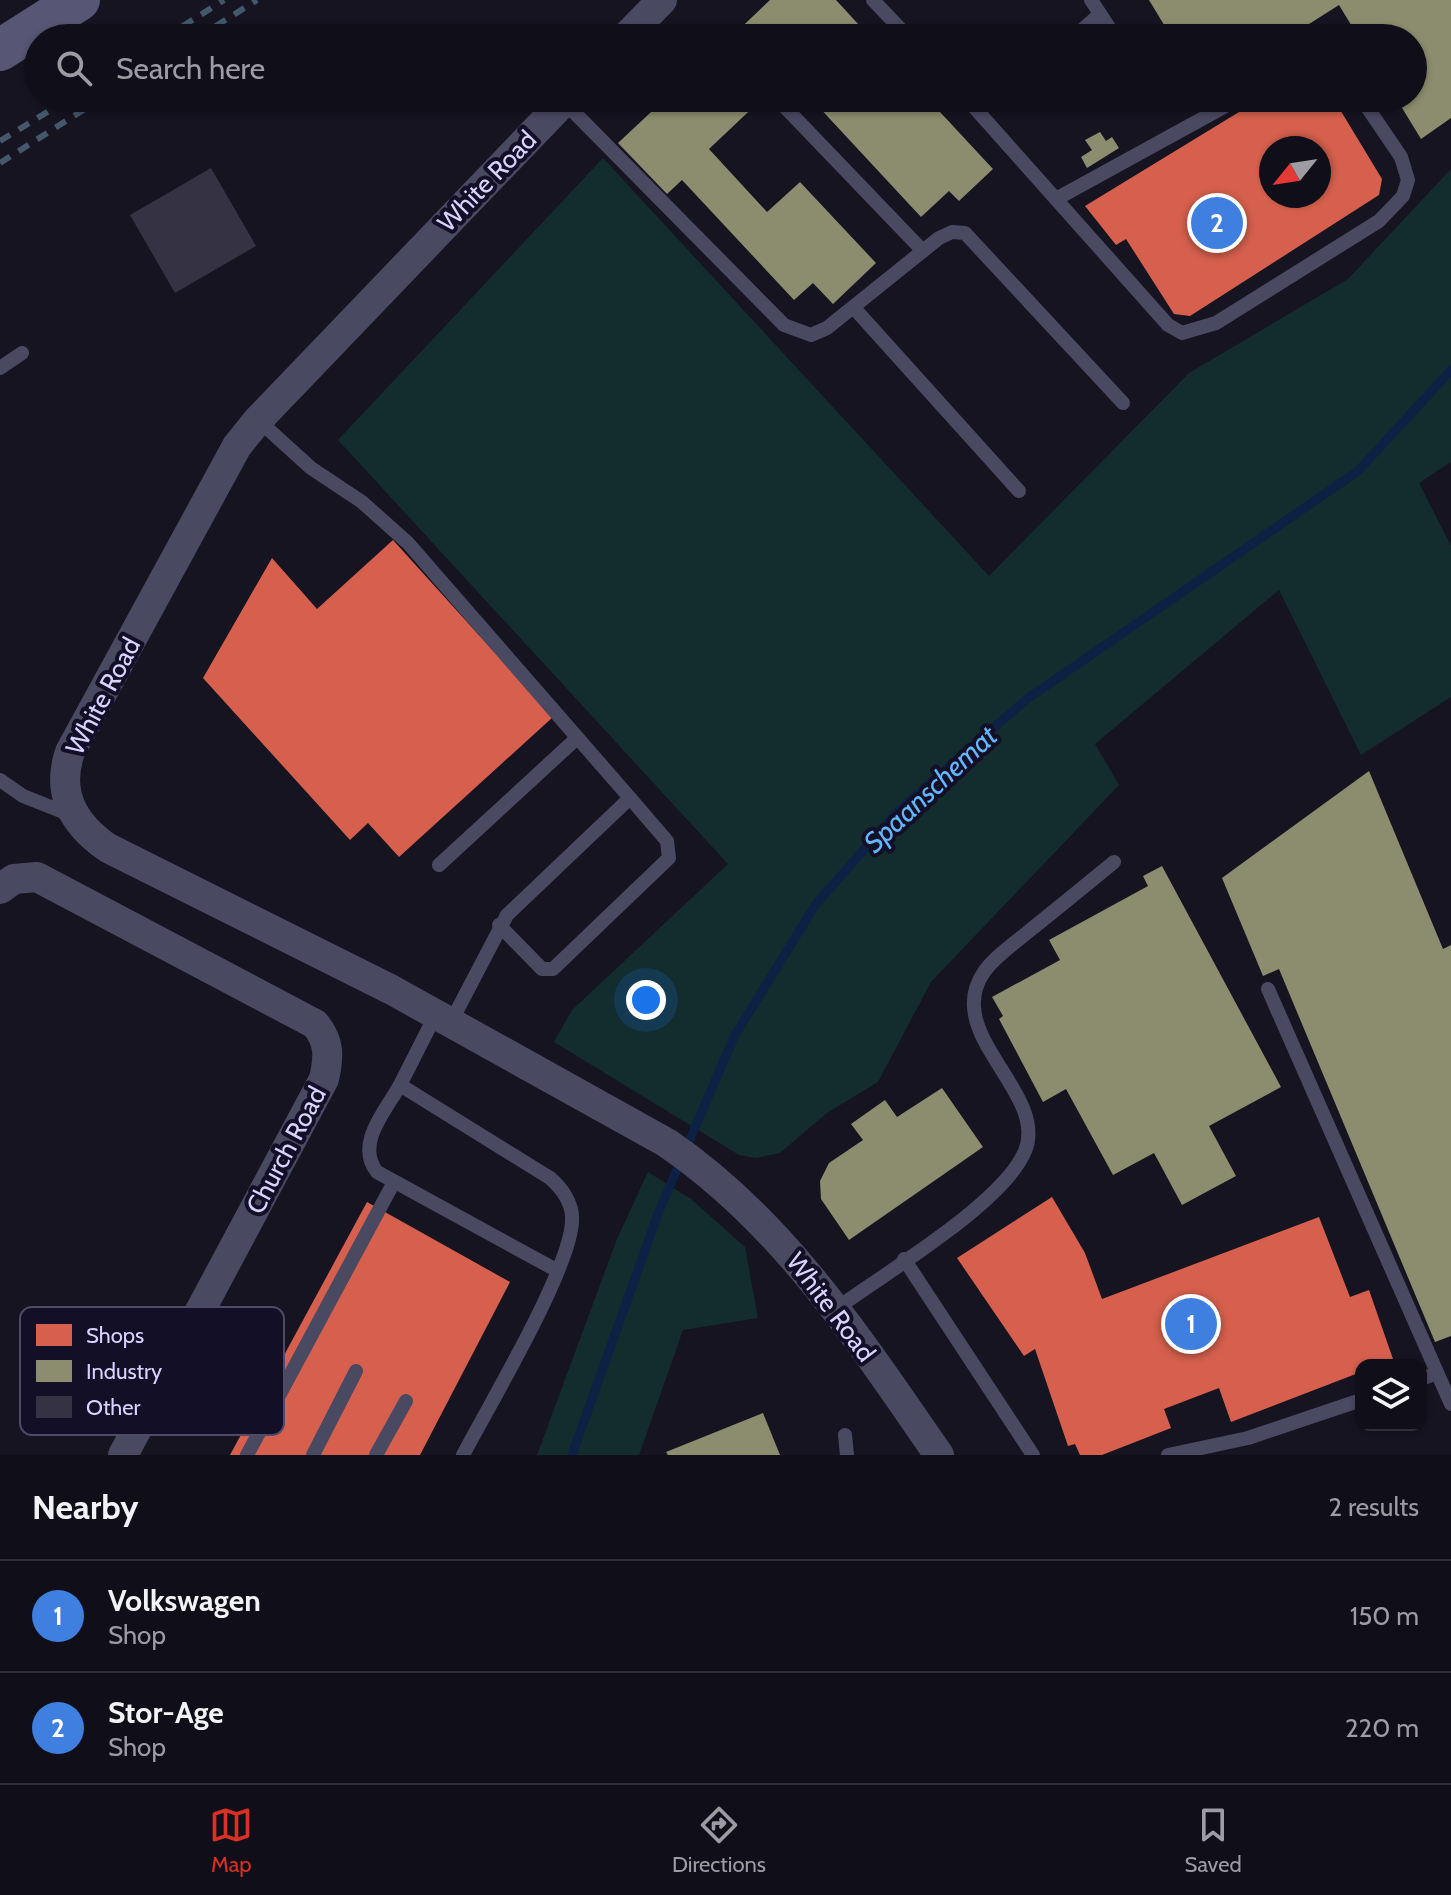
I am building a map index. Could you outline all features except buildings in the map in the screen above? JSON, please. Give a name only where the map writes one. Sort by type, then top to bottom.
[{"type":"street","points":[[41,24],[79,0]]},
{"type":"street","points":[[639,24],[662,0]]},
{"type":"street","points":[[0,50],[24,35]]},
{"type":"street","name":"White Road","points":[[74,817],[65,791],[63,772],[70,752],[221,474],[258,420],[554,112]]},
{"type":"street","points":[[74,817],[88,835],[108,848],[444,1018]]},
{"type":"street","name":"Church Road","points":[[2,887],[24,876],[37,877],[315,1024],[325,1035],[329,1056],[324,1079],[202,1307]]},
{"type":"street","name":"White Road","points":[[444,1018],[667,1143],[709,1171],[756,1214],[836,1309],[939,1455]]},
{"type":"street","name":"Church Road","points":[[123,1455],[134,1435]]},
{"type":"lane","points":[[873,0],[896,24]]},
{"type":"lane","points":[[1091,0],[1107,24]]},
{"type":"lane","points":[[1089,24],[1100,14]]},
{"type":"lane","points":[[578,112],[784,325],[811,335],[854,308],[923,251],[952,232],[965,233],[1123,403]]},
{"type":"lane","points":[[790,112],[923,251]]},
{"type":"lane","points":[[978,112],[1168,325],[1182,333],[1198,331],[1216,323],[1379,221],[1403,196],[1408,180],[1401,157],[1370,112]]},
{"type":"lane","points":[[1056,199],[1214,112]]},
{"type":"lane","points":[[854,308],[1019,491]]},
{"type":"lane","points":[[0,368],[22,353]]},
{"type":"lane","points":[[258,420],[311,468],[362,502],[408,543],[667,841],[669,858],[553,969],[542,969],[499,925]]},
{"type":"lane","points":[[439,865],[577,738]]},
{"type":"lane","points":[[0,780],[23,796],[74,817]]},
{"type":"lane","points":[[558,1271],[377,1172],[370,1163],[367,1144],[499,925],[518,903],[630,798]]},
{"type":"lane","points":[[836,1309],[1003,1186],[1013,1175],[1028,1141],[1027,1119],[974,1013],[974,993],[983,973],[1114,862]]},
{"type":"lane","points":[[1268,989],[1451,1404]]},
{"type":"lane","points":[[400,1085],[556,1184],[573,1216],[558,1271],[463,1455]]},
{"type":"lane","points":[[284,1386],[394,1182]]},
{"type":"lane","points":[[904,1259],[1033,1455]]},
{"type":"lane","points":[[313,1455],[356,1371]]},
{"type":"lane","points":[[1427,1377],[1437,1373]]},
{"type":"lane","points":[[376,1455],[406,1401]]},
{"type":"lane","points":[[1168,1455],[1274,1431],[1355,1402]]},
{"type":"lane","points":[[247,1455],[258,1435]]},
{"type":"lane","points":[[845,1435],[847,1455]]},
{"type":"green space","points":[[603,158],[989,576],[1189,373],[1348,279],[1451,169],[1451,462],[1419,483],[1451,546],[1451,697],[1361,755],[1279,590],[1095,744],[1119,785],[931,982],[878,1082],[827,1113],[780,1153],[756,1158],[739,1155],[554,1042],[572,1010],[728,864],[338,440]]},
{"type":"green space","points":[[648,1172],[691,1199],[745,1247],[758,1318],[683,1330],[639,1455],[537,1455],[617,1239]]},
{"type":"waterway","name":"Spaanschemat","points":[[572,1455],[659,1211],[735,1035],[816,904],[897,812],[1027,699],[1358,471],[1451,370]]},
{"type":"railway","points":[[186,24],[224,0]]},
{"type":"railway","points":[[219,24],[257,0]]},
{"type":"railway","points":[[0,141],[47,112]]},
{"type":"railway","points":[[0,163],[80,112]]},
{"type":"place","name":"Stor-Age","points":[[1217,223]]},
{"type":"place","name":"Volkswagen","points":[[1191,1324]]}]
